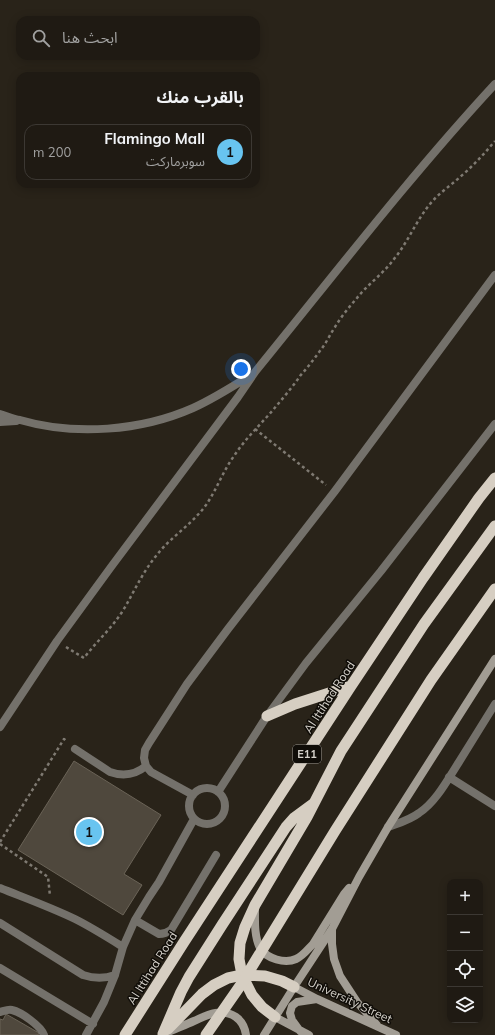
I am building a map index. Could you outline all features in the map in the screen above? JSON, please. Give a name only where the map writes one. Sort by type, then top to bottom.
[{"type":"highway","name":"Al Ittihad Road","points":[[125,1035],[351,686],[423,578],[479,498],[495,478]]},
{"type":"highway","points":[[275,1017],[262,1007],[252,995],[242,975],[239,959],[240,943],[245,927],[255,905],[307,817],[341,751],[424,624],[495,526]]},
{"type":"highway","points":[[206,1035],[240,986],[335,831],[431,680],[495,589]]},
{"type":"highway","points":[[268,716],[316,697],[351,686]]},
{"type":"highway","points":[[163,1035],[181,992],[222,925],[286,827],[294,818],[313,803]]},
{"type":"highway","points":[[163,1035],[202,994],[214,985],[228,978],[242,975],[265,976],[282,981],[294,987]]},
{"type":"main road","points":[[264,1035],[332,929],[359,877],[388,827],[495,659]]},
{"type":"main road","points":[[255,905],[256,936],[261,949],[270,957],[283,961],[296,959],[313,944],[344,894],[359,877]]},
{"type":"main road","points":[[332,929],[334,959],[340,976],[357,1002],[379,1028]]},
{"type":"main road","name":"University Street","points":[[294,987],[396,1035]]},
{"type":"main road","points":[[300,1031],[292,1020],[290,1013],[292,1006],[297,1002],[317,999]]},
{"type":"main road","points":[[163,1035],[204,1016],[215,1013],[238,1017],[245,1027],[246,1035]]},
{"type":"main road","points":[[275,1017],[310,1035]]},
{"type":"street","points":[[0,727],[57,641],[255,372],[410,179],[495,84]]},
{"type":"street","points":[[193,795],[151,772],[146,766],[144,758],[145,750],[187,684],[495,276]]},
{"type":"street","points":[[0,414],[21,421],[44,426],[69,429],[119,428],[144,424],[192,408],[215,397],[255,372]]},
{"type":"street","points":[[0,422],[21,421]]},
{"type":"street","points":[[218,792],[268,716],[306,663],[381,571],[495,424]]},
{"type":"street","points":[[388,827],[410,819],[425,809],[432,802],[495,704]]},
{"type":"street","points":[[76,749],[110,772],[116,774],[129,775],[136,773],[146,766]]},
{"type":"street","points":[[449,777],[495,806]]},
{"type":"street","points":[[208,788],[218,792],[225,802],[226,808],[224,814],[216,822],[210,824],[199,823],[190,813],[190,800],[193,795],[197,791],[208,788]]},
{"type":"street","points":[[86,1035],[104,1002],[115,975],[123,947],[135,920],[159,882],[194,819]]},
{"type":"street","points":[[135,920],[159,934],[168,933],[216,855]]},
{"type":"street","points":[[0,888],[76,919],[123,947]]},
{"type":"street","points":[[0,923],[83,975],[107,978],[115,975]]},
{"type":"street","points":[[0,968],[93,1024]]},
{"type":"street","points":[[0,1012],[12,1010],[18,1012],[40,1028],[44,1035]]},
{"type":"path","points":[[57,641],[84,658],[92,646],[103,636],[117,619],[150,564],[173,537],[185,528],[206,505],[233,457],[245,440],[274,409],[300,377],[358,296],[393,260],[431,203],[444,189],[474,164],[495,141]]},
{"type":"path","points":[[255,429],[334,491]]},
{"type":"path","points":[[51,908],[48,877],[0,843],[64,739],[76,749]]},
{"type":"building","points":[[74,761],[161,815],[124,874],[142,885],[123,915],[18,850]]},
{"type":"building","points":[[6,1014],[39,1033],[38,1035],[0,1035],[0,1019],[3,1020]]},
{"type":"place","name":"Flamingo Mall","points":[[89,832]]}]
